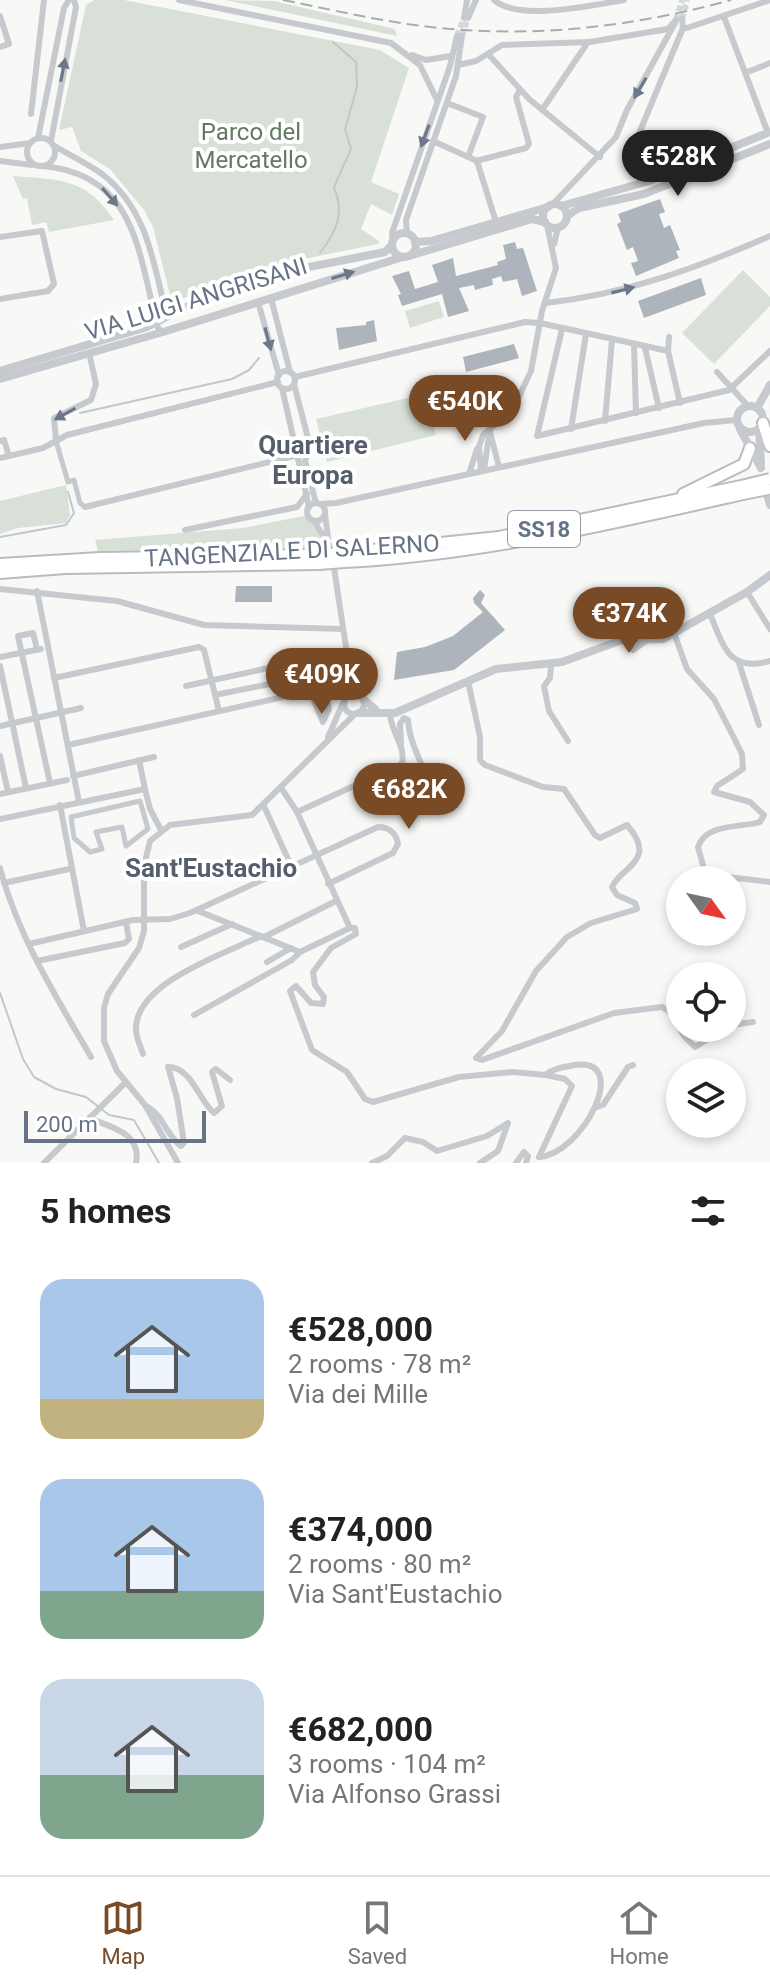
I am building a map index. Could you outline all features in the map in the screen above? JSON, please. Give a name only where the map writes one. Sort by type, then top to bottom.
[{"type":"highway","points":[[761,426],[770,446]]},
{"type":"highway","points":[[640,509],[735,470],[747,462],[750,448]]},
{"type":"highway","name":"TANGENZIALE DI SALERNO","points":[[0,573],[65,568],[319,564],[344,557],[499,537],[742,490],[769,488]]},
{"type":"highway","name":"TANGENZIALE DI SALERNO","points":[[0,564],[100,558],[414,557],[520,542],[742,490]]},
{"type":"street","points":[[31,114],[44,0]]},
{"type":"street","points":[[179,0],[380,40],[426,60],[451,56]]},
{"type":"street","points":[[467,0],[466,18],[476,0]]},
{"type":"street","points":[[494,0],[501,6],[528,11],[624,0]]},
{"type":"street","points":[[683,28],[770,0]]},
{"type":"street","points":[[0,147],[30,143],[38,138],[71,2]]},
{"type":"street","points":[[40,166],[54,158],[52,143],[71,2]]},
{"type":"street","points":[[0,16],[9,44],[0,47]]},
{"type":"street","points":[[724,17],[769,137]]},
{"type":"street","points":[[679,20],[683,28]]},
{"type":"street","points":[[458,65],[489,55],[502,45],[588,42],[653,33],[668,29],[679,20]]},
{"type":"street","points":[[554,248],[546,223],[554,206],[616,137],[627,110],[679,20]]},
{"type":"street","points":[[649,181],[635,143],[683,28]]},
{"type":"street","points":[[653,33],[664,48]]},
{"type":"street","points":[[415,242],[406,256],[394,252],[392,233],[459,36],[458,65],[406,220],[407,234],[415,242],[431,241],[649,181],[769,137]]},
{"type":"street","points":[[542,110],[588,42]]},
{"type":"street","points":[[405,52],[426,73],[437,100]]},
{"type":"street","points":[[489,55],[520,90],[600,157]]},
{"type":"street","points":[[656,63],[660,60],[667,64]]},
{"type":"street","points":[[745,73],[770,63]]},
{"type":"street","points":[[433,141],[477,161],[526,148],[529,144],[516,97],[520,90]]},
{"type":"street","points":[[447,103],[483,117],[468,157]]},
{"type":"street","points":[[469,474],[481,438],[513,409],[527,385],[540,323],[555,277],[554,248],[558,228],[565,224],[567,216],[579,208],[644,194],[769,137]]},
{"type":"street","points":[[38,138],[52,143],[102,174],[131,206],[146,231],[165,309],[170,313]]},
{"type":"street","points":[[30,143],[28,156],[40,166]]},
{"type":"street","points":[[0,161],[66,168],[89,177],[106,191],[125,214],[139,244],[156,321],[163,332]]},
{"type":"street","points":[[477,161],[496,222]]},
{"type":"street","points":[[554,206],[567,216]]},
{"type":"street","name":"VIA LUIGI ANGRISANI","points":[[0,379],[532,219],[546,223]]},
{"type":"street","points":[[546,223],[558,228]]},
{"type":"street","points":[[0,237],[42,231],[54,284],[48,291],[0,299]]},
{"type":"street","points":[[392,243],[400,234],[407,234]]},
{"type":"street","points":[[546,303],[593,297],[655,281],[769,238]]},
{"type":"street","name":"VIA LUIGI ANGRISANI","points":[[0,371],[156,321],[200,300],[298,270],[385,252],[392,243]]},
{"type":"street","points":[[271,297],[310,446],[305,461],[314,521],[328,541]]},
{"type":"street","points":[[200,300],[193,311],[198,318],[207,319]]},
{"type":"street","points":[[258,302],[307,494],[313,506],[326,514]]},
{"type":"street","points":[[0,458],[43,448],[83,431],[525,322],[667,350]]},
{"type":"street","points":[[562,329],[537,436],[732,388],[770,351]]},
{"type":"street","points":[[571,429],[586,334]]},
{"type":"street","points":[[669,337],[667,350],[680,403]]},
{"type":"street","points":[[605,421],[612,340]]},
{"type":"street","points":[[634,345],[636,413]]},
{"type":"street","points":[[645,348],[659,408]]},
{"type":"street","points":[[89,353],[96,384],[91,396],[87,403],[54,418],[56,441],[68,482],[74,480],[80,503],[85,507],[298,455]]},
{"type":"street","points":[[717,372],[732,388],[753,407],[762,415],[761,468],[738,424],[739,411],[753,407],[770,385]]},
{"type":"street","points":[[280,382],[288,389],[293,378]]},
{"type":"street","points":[[185,530],[297,507],[336,503],[704,423],[738,424],[749,433],[761,426]]},
{"type":"street","points":[[490,429],[499,467]]},
{"type":"street","points":[[482,470],[490,429]]},
{"type":"street","points":[[481,438],[482,470]]},
{"type":"street","points":[[0,441],[4,440],[9,456]]},
{"type":"street","points":[[769,488],[770,505]]},
{"type":"street","points":[[297,507],[307,494]]},
{"type":"street","points":[[314,521],[321,520],[336,503]]},
{"type":"street","points":[[178,1163],[145,1105],[125,1083],[104,1041],[104,1008],[108,994],[139,948],[145,919],[145,854],[150,841],[170,825],[205,818],[252,815],[364,706],[349,667],[326,514]]},
{"type":"street","points":[[349,667],[344,702],[348,712],[390,714],[500,668],[551,665],[622,640],[659,640],[710,614],[768,577]]},
{"type":"street","points":[[0,589],[117,601],[204,625],[343,629]]},
{"type":"street","points":[[37,591],[68,745],[70,778],[79,802]]},
{"type":"street","points":[[747,592],[770,629]]},
{"type":"street","points":[[710,614],[722,643],[739,663],[759,725]]},
{"type":"street","points":[[37,649],[33,633],[18,636],[50,783]]},
{"type":"street","points":[[674,633],[687,669],[714,699],[742,754],[743,769],[717,786],[714,792],[750,802],[764,815],[760,822],[718,829],[706,835],[698,847],[701,862],[711,875],[770,882]]},
{"type":"street","points":[[633,650],[646,641]]},
{"type":"street","points":[[0,657],[48,647]]},
{"type":"street","points":[[54,678],[199,647],[204,650],[219,711]]},
{"type":"street","points":[[739,663],[750,666],[770,661]]},
{"type":"street","points":[[186,686],[296,662],[303,665],[310,676]]},
{"type":"street","points":[[551,665],[550,678],[544,686],[547,706],[568,741]]},
{"type":"street","points":[[0,666],[26,788]]},
{"type":"street","points":[[68,745],[310,691],[323,676],[349,667]]},
{"type":"street","points":[[215,695],[310,676],[338,676],[345,681]]},
{"type":"street","points":[[310,691],[323,722],[329,709],[323,676]]},
{"type":"street","points":[[468,681],[480,737],[480,760],[485,765],[543,787],[564,789],[600,838],[627,825],[634,835],[638,856],[637,863],[613,882],[612,887],[617,895],[635,903],[637,909],[591,923],[567,937],[536,971],[502,1031],[476,1058],[482,1060],[614,1013],[662,1007],[666,1010]]},
{"type":"street","points":[[327,740],[350,694],[361,697],[379,712]]},
{"type":"street","points":[[0,726],[81,708]]},
{"type":"street","points":[[390,714],[391,727],[401,744]]},
{"type":"street","points":[[297,812],[393,768],[403,760],[400,724],[407,719],[437,810]]},
{"type":"street","points":[[0,756],[4,793],[154,757]]},
{"type":"street","points":[[139,760],[150,809],[161,830]]},
{"type":"street","points":[[393,768],[397,795]]},
{"type":"street","points":[[0,819],[145,789]]},
{"type":"street","points":[[282,789],[297,812],[350,928]]},
{"type":"street","points":[[140,801],[148,829],[126,846],[122,827],[96,832],[102,849],[90,852],[74,838],[71,817],[140,801]]},
{"type":"street","points":[[60,805],[84,931]]},
{"type":"street","points":[[264,806],[292,868]]},
{"type":"street","points":[[29,944],[126,922],[170,919],[220,901],[378,827],[388,829],[396,837],[398,844],[393,853],[328,884]]},
{"type":"street","points":[[0,868],[37,961],[91,1057]]},
{"type":"street","points":[[4,883],[70,869]]},
{"type":"street","points":[[217,917],[220,901]]},
{"type":"street","points":[[143,1054],[137,1036],[137,1021],[162,984],[336,901]]},
{"type":"street","points":[[197,911],[300,952]]},
{"type":"street","points":[[37,961],[125,943],[129,939],[126,922]]},
{"type":"street","points":[[181,947],[232,924]]},
{"type":"street","points":[[194,1015],[292,960],[300,952],[355,928],[356,934],[323,955],[313,972],[315,985],[324,997],[323,1004],[311,1003],[296,986],[290,991],[312,1050],[351,1076],[365,1099],[373,1102],[459,1077],[513,1072],[565,1079],[572,1086],[539,1157],[545,1157],[589,1124],[597,1107],[600,1080],[596,1069],[579,1064],[552,1069],[545,1075]]},
{"type":"street","points":[[267,962],[291,948]]},
{"type":"street","points":[[746,1023],[753,1022]]},
{"type":"street","points":[[597,1107],[603,1105],[628,1067],[633,1065]]},
{"type":"street","points":[[145,1105],[156,1112],[173,1140],[181,1146],[184,1143],[168,1067],[176,1068],[190,1079],[214,1113],[222,1106],[212,1072],[216,1069],[230,1080]]},
{"type":"street","points":[[44,1163],[125,1083]]},
{"type":"street","points":[[94,1116],[129,1137],[135,1144],[136,1163]]},
{"type":"street","points":[[372,1163],[387,1156],[405,1138],[423,1142],[437,1151],[487,1136],[508,1123],[498,1151],[480,1163]]},
{"type":"street","points":[[516,1163],[524,1152],[528,1156],[526,1163]]},
{"type":"green space","name":"Parco del Mercatello","points":[[94,0],[124,0],[380,50],[409,68],[371,182],[399,194],[392,215],[371,204],[361,229],[379,241],[378,244],[244,271],[244,275],[172,303],[153,227],[144,210],[110,169],[81,151],[72,127],[59,130],[86,5]]},
{"type":"green space","points":[[225,0],[274,1],[395,29],[397,36]]},
{"type":"green space","points":[[13,176],[58,180],[82,188],[114,220],[49,232],[46,222],[32,225],[27,198],[23,199]]},
{"type":"green space","points":[[743,270],[770,297],[770,306],[714,364],[682,333]]},
{"type":"green space","points":[[439,301],[444,317],[410,328],[405,311]]},
{"type":"green space","points":[[425,394],[436,435],[327,462],[316,419]]},
{"type":"green space","points":[[66,485],[70,515],[66,523],[18,528],[0,534],[0,501]]},
{"type":"green space","points":[[304,516],[318,530],[325,548],[98,551],[95,540],[243,528]]},
{"type":"building","points":[[660,199],[665,212],[659,214],[664,228],[670,225],[680,250],[676,251],[679,258],[636,276],[631,263],[638,261],[633,247],[627,250],[617,224],[621,222],[618,214]]},
{"type":"building","points":[[515,242],[517,249],[523,248],[537,291],[522,296],[517,279],[503,282],[501,276],[492,279],[493,285],[475,290],[474,285],[459,288],[469,311],[448,317],[442,294],[402,306],[398,295],[401,294],[392,276],[409,271],[415,289],[438,282],[432,265],[453,258],[456,276],[498,265],[497,262],[506,259],[503,245]]},
{"type":"building","points":[[701,278],[706,295],[644,318],[638,301]]},
{"type":"building","points":[[374,320],[377,341],[339,350],[336,328],[366,325],[366,322]]},
{"type":"building","points":[[514,344],[519,358],[466,372],[463,357]]},
{"type":"building","points":[[236,586],[272,586],[272,602],[235,602]]},
{"type":"building","points":[[480,590],[485,595],[481,603],[505,630],[454,670],[394,680],[397,652],[425,647],[453,636],[483,612],[473,598]]},
{"type":"waterway","points":[[320,253],[338,222],[339,205],[334,187],[351,149],[345,129],[357,87],[356,62],[333,42]]},
{"type":"waterway","points":[[80,413],[232,379],[249,370],[259,358]]},
{"type":"waterway","points":[[0,537],[66,525],[74,513],[68,492]]},
{"type":"waterway","points":[[0,993],[23,1059],[34,1077],[56,1089],[86,1097],[109,1115],[134,1120],[159,1163]]},
{"type":"tunnel","points":[[676,20],[682,0]]},
{"type":"tunnel","points":[[682,19],[687,0]]},
{"type":"tunnel","points":[[457,36],[464,18]]},
{"type":"tunnel","points":[[462,36],[468,18]]},
{"type":"railway","points":[[283,0],[409,24],[488,31],[593,27],[662,16],[731,0]]},
{"type":"district","name":"Quartiere Europa","points":[[313,460]]},
{"type":"district","name":"Sant'Eustachio","points":[[211,868]]}]
